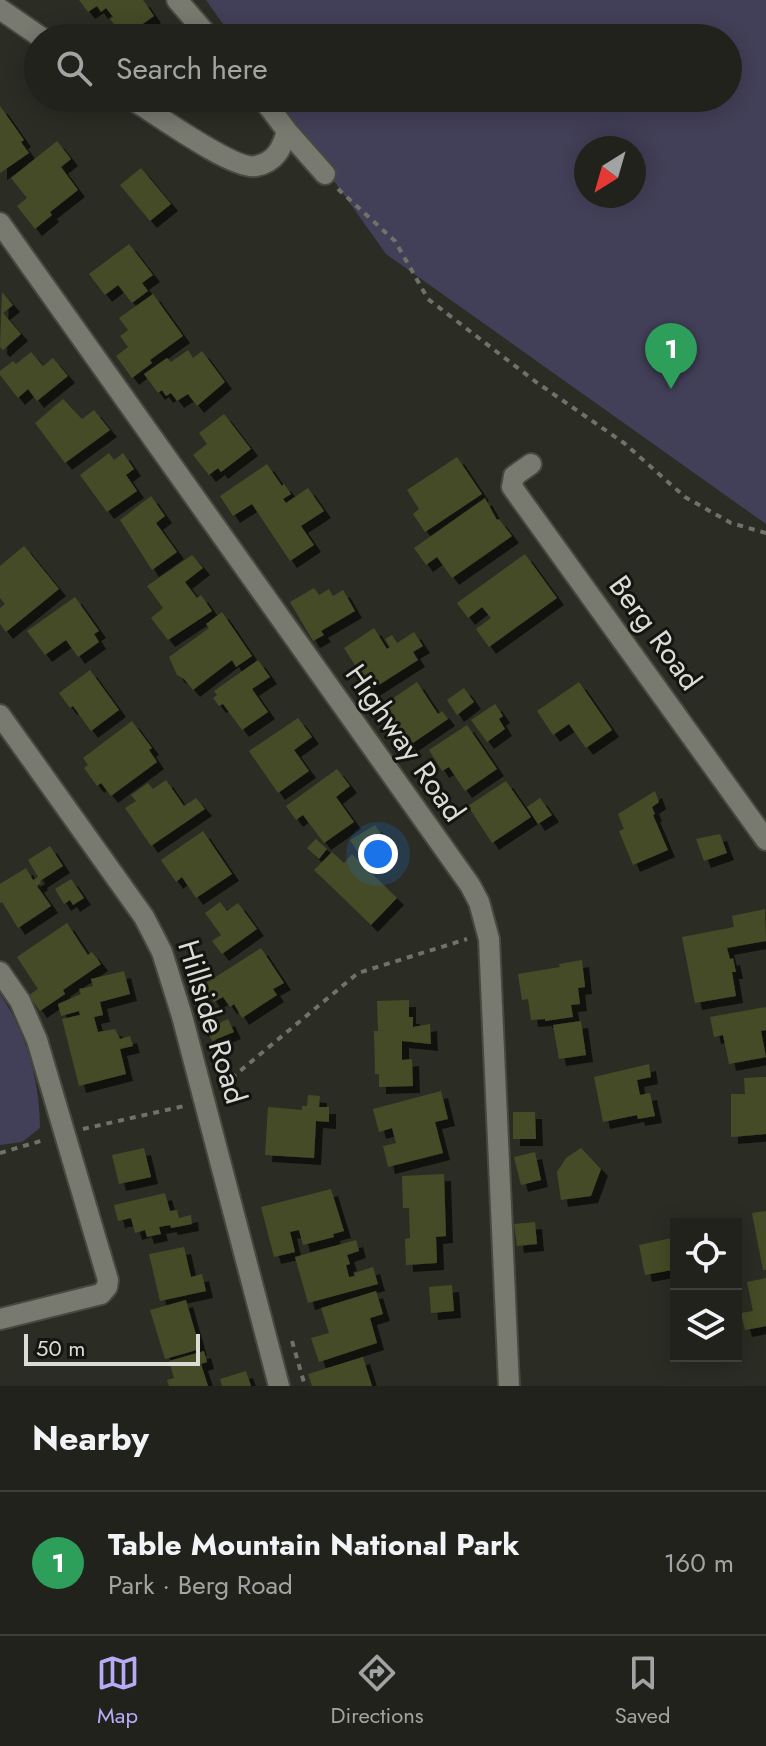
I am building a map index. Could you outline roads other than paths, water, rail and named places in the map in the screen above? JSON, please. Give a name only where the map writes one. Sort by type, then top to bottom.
[{"type":"street","points":[[177,0],[198,24]]},
{"type":"street","points":[[0,9],[24,26]]},
{"type":"street","points":[[152,112],[229,160],[254,167],[274,159],[287,131]]},
{"type":"street","points":[[273,112],[325,174]]},
{"type":"street","name":"Highway Road","points":[[0,223],[470,885],[479,902],[489,939],[509,1386]]},
{"type":"street","name":"Berg Road","points":[[531,464],[514,476],[512,487],[766,840]]},
{"type":"street","name":"Hillside Road","points":[[0,715],[144,917],[162,952],[182,1016],[279,1386]]},
{"type":"street","points":[[0,972],[28,1016],[108,1280],[101,1294],[0,1319]]},
{"type":"place","name":"Table Mountain National Park","points":[[671,389]]}]
